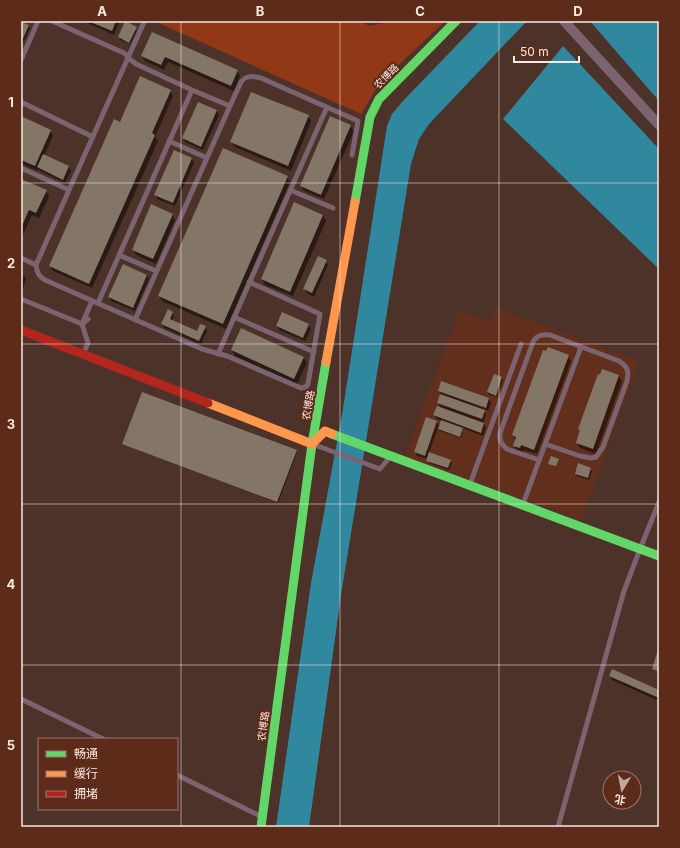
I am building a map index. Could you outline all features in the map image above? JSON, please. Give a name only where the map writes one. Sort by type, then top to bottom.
[{"type":"street","name":"农博路","points":[[261,827],[312,444],[370,117],[379,99],[456,21]]},
{"type":"street","points":[[564,21],[659,125]]},
{"type":"street","points":[[21,330],[312,444],[325,431],[659,556]]},
{"type":"lane","points":[[21,60],[38,21]]},
{"type":"lane","points":[[52,21],[124,53],[136,64],[230,106]]},
{"type":"lane","points":[[144,22],[36,265],[37,272],[40,277],[202,349],[227,356],[301,388],[306,387],[308,384],[320,314],[249,282]]},
{"type":"lane","points":[[135,320],[243,79],[252,76],[261,78],[358,121],[352,155]]},
{"type":"lane","points":[[98,303],[192,90]]},
{"type":"lane","points":[[21,102],[93,137]]},
{"type":"lane","points":[[218,354],[327,107]]},
{"type":"lane","points":[[169,142],[207,158]]},
{"type":"lane","points":[[21,168],[69,190]]},
{"type":"lane","points":[[290,190],[333,208]]},
{"type":"lane","points":[[119,255],[156,271]]},
{"type":"lane","points":[[21,258],[36,265]]},
{"type":"lane","points":[[21,299],[82,324]]},
{"type":"lane","points":[[84,354],[88,343],[82,324],[92,301]]},
{"type":"lane","points":[[234,317],[314,352]]},
{"type":"lane","points":[[82,324],[88,319]]},
{"type":"lane","points":[[539,460],[507,449],[500,441],[500,433],[533,342],[536,338],[545,334],[624,364],[629,374],[606,439],[596,457],[591,458],[580,456],[545,444]]},
{"type":"lane","points":[[470,485],[521,344]]},
{"type":"lane","points":[[523,504],[581,347]]},
{"type":"lane","points":[[312,444],[380,469],[388,454]]},
{"type":"lane","points":[[558,827],[624,591],[659,502]]},
{"type":"lane","points":[[21,699],[101,738]]},
{"type":"lane","points":[[178,775],[262,817]]},
{"type":"shaded area","points":[[154,21],[358,21],[370,26],[390,21],[445,21],[380,83],[361,114]]},
{"type":"shaded area","points":[[496,308],[639,361],[581,520],[405,456],[459,311],[490,322]]},
{"type":"water","points":[[480,21],[527,21],[429,124],[419,139],[411,164],[341,595],[309,827],[276,827],[311,583],[342,415],[387,126],[392,114],[402,102]]},
{"type":"water","points":[[590,21],[659,21],[659,100],[652,93]]},
{"type":"water","points":[[563,46],[659,149],[659,269],[503,119]]},
{"type":"building","points":[[88,21],[116,21],[112,31]]},
{"type":"building","points":[[125,21],[137,27],[129,43],[118,37]]},
{"type":"building","points":[[21,22],[29,25],[21,43]]},
{"type":"building","points":[[152,32],[238,70],[231,86],[165,57],[161,65],[141,56]]},
{"type":"building","points":[[140,76],[171,90],[152,133],[155,135],[89,284],[49,266],[114,119],[120,122]]},
{"type":"building","points":[[251,92],[309,115],[288,166],[230,142]]},
{"type":"building","points":[[198,102],[217,110],[201,147],[182,138]]},
{"type":"building","points":[[21,116],[51,130],[35,166],[21,160]]},
{"type":"building","points":[[330,116],[351,125],[321,195],[300,186]]},
{"type":"building","points":[[223,148],[288,176],[223,324],[158,296]]},
{"type":"building","points":[[174,150],[192,158],[173,203],[154,195]]},
{"type":"building","points":[[43,154],[69,166],[63,180],[37,167]]},
{"type":"building","points":[[21,179],[47,190],[36,213],[29,210],[21,228]]},
{"type":"building","points":[[294,202],[323,215],[290,292],[261,279]]},
{"type":"building","points":[[151,204],[173,214],[153,259],[132,250]]},
{"type":"building","points":[[318,256],[327,260],[312,293],[303,289]]},
{"type":"building","points":[[123,264],[147,275],[133,308],[108,297]]},
{"type":"building","points":[[168,309],[173,312],[170,319],[197,331],[200,324],[206,326],[199,341],[161,324]]},
{"type":"building","points":[[282,312],[309,324],[303,338],[276,326]]},
{"type":"building","points":[[241,328],[304,357],[294,379],[231,350]]},
{"type":"building","points":[[548,347],[569,355],[534,450],[521,445],[520,448],[513,446],[516,437],[512,435],[543,350],[546,351]]},
{"type":"building","points":[[602,369],[619,375],[593,449],[576,443],[580,430],[578,429],[598,374],[600,375]]},
{"type":"building","points":[[494,374],[502,377],[496,396],[487,392]]},
{"type":"building","points":[[441,381],[489,398],[486,408],[438,391]]},
{"type":"building","points":[[142,392],[297,450],[277,502],[122,444]]},
{"type":"building","points":[[440,394],[485,410],[482,419],[437,403]]},
{"type":"building","points":[[437,406],[484,423],[481,433],[433,415]]},
{"type":"building","points":[[426,417],[437,421],[425,456],[414,452]]},
{"type":"building","points":[[441,420],[463,428],[460,437],[438,429]]},
{"type":"building","points":[[429,452],[451,460],[448,468],[426,461]]},
{"type":"building","points":[[551,456],[559,459],[556,466],[548,464]]},
{"type":"building","points":[[578,463],[591,468],[588,478],[575,474]]},
{"type":"building","points":[[659,647],[659,667],[658,671],[652,669]]},
{"type":"building","points":[[612,669],[659,690],[659,698],[609,676]]},
{"type":"traffic: fast","points":[[355,202],[370,117],[379,99],[456,21]]},
{"type":"traffic: fast","points":[[261,827],[312,444],[326,362]]},
{"type":"traffic: fast","points":[[332,434],[659,556]]},
{"type":"traffic: slow","points":[[326,362],[355,202]]},
{"type":"traffic: slow","points":[[208,403],[312,444],[325,431],[332,434]]},
{"type":"traffic: jam","points":[[21,330],[208,403]]}]
